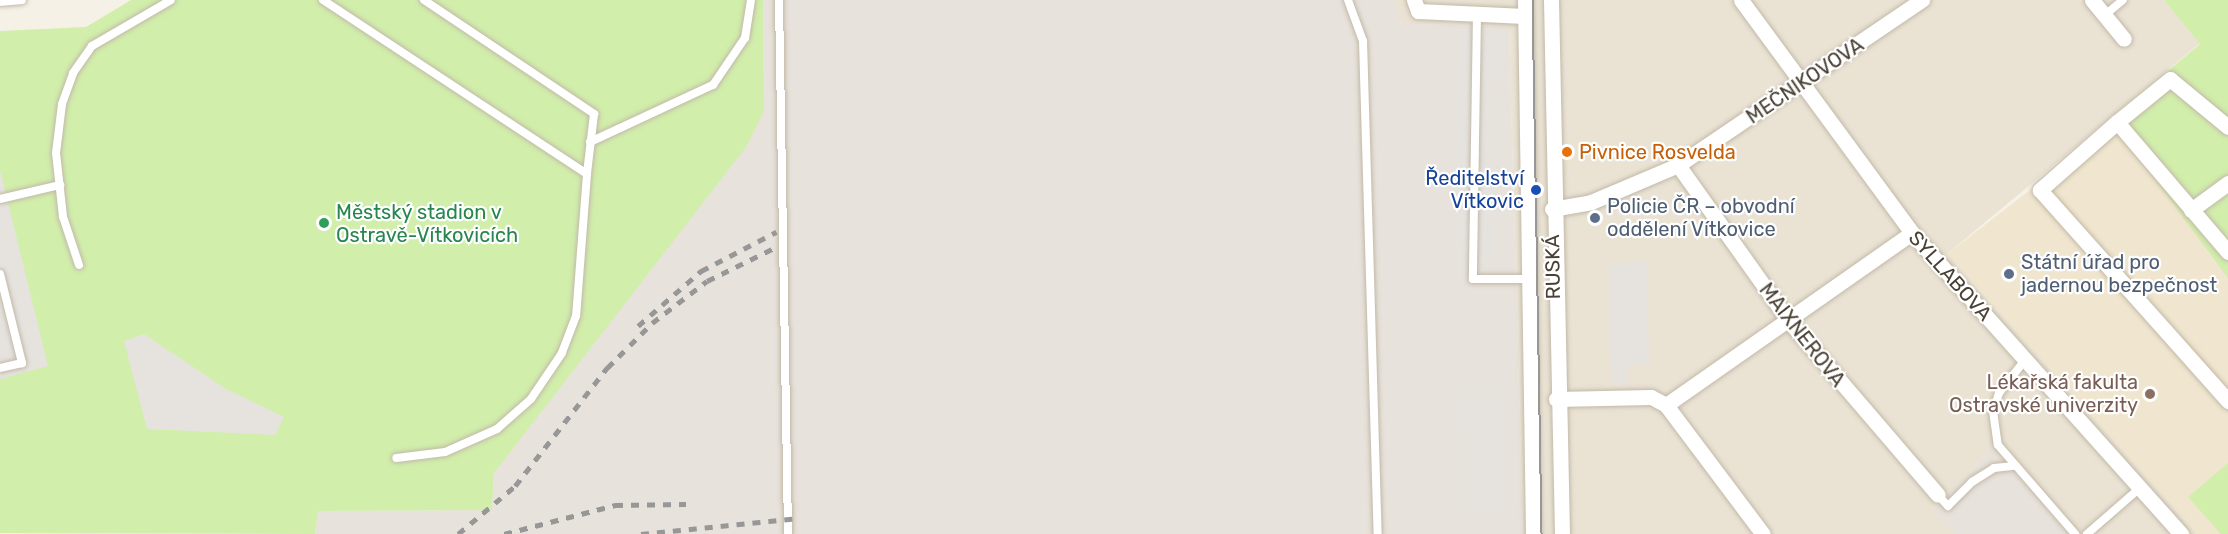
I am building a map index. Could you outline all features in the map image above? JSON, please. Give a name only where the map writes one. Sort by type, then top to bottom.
[{"type":"street","name":"RUSKÁ","points":[[1525,0],[1533,534]]},
{"type":"street","name":"RUSKÁ","points":[[1551,0],[1552,208],[1556,399],[1562,534]]},
{"type":"street","name":"SYLLABOVA","points":[[1741,0],[1912,233],[2181,534]]},
{"type":"street","name":"MEČNIKOVOVA","points":[[1552,208],[1591,202],[1678,165],[1803,85],[1923,0]]},
{"type":"street","points":[[2092,0],[2124,39]]},
{"type":"street","points":[[1416,5],[1477,14],[1525,16]]},
{"type":"street","points":[[2228,127],[2170,79],[2116,122],[2040,190],[2228,401]]},
{"type":"street","points":[[2116,122],[2228,252]]},
{"type":"street","name":"MAIXNEROVA","points":[[1678,165],[1788,320],[1938,495]]},
{"type":"street","points":[[2191,210],[2228,183]]},
{"type":"street","points":[[1666,405],[1912,233]]},
{"type":"street","points":[[1556,399],[1651,397],[1666,405],[1763,534]]},
{"type":"lane","points":[[0,2],[22,0]]},
{"type":"lane","points":[[80,265],[63,218],[60,185],[61,114],[73,72],[93,46],[171,0]]},
{"type":"lane","points":[[323,0],[587,174]]},
{"type":"lane","points":[[396,458],[445,452],[497,429],[531,399],[562,353],[576,316],[594,114],[424,0]]},
{"type":"lane","points":[[591,142],[713,85],[745,38],[751,0]]},
{"type":"lane","points":[[779,0],[788,534]]},
{"type":"lane","points":[[1348,0],[1363,41],[1378,534]]},
{"type":"lane","points":[[2105,15],[2123,0]]},
{"type":"lane","points":[[1477,14],[1473,279],[1528,279]]},
{"type":"lane","points":[[0,199],[60,185]]},
{"type":"lane","points":[[0,274],[22,363],[0,368]]},
{"type":"lane","points":[[2025,360],[2008,378],[1993,411],[1998,445],[2012,466],[2075,534]]},
{"type":"lane","points":[[1938,495],[1948,506],[1972,482],[1994,468],[2012,466]]},
{"type":"lane","points":[[2087,534],[2140,488]]},
{"type":"shaded area","points":[[763,0],[1393,0],[1401,24],[1509,26],[1523,534],[315,534],[317,511],[492,510],[494,473],[764,111]]},
{"type":"shaded area","points":[[1393,0],[2164,0],[2200,43],[1947,254],[2197,534],[2068,534],[1994,446],[1933,512],[1955,534],[1523,534],[1509,26],[1401,24]]},
{"type":"shaded area","points":[[1462,32],[1504,32],[1504,76],[1494,75],[1495,263],[1456,267],[1453,70],[1462,60]]},
{"type":"shaded area","name":"Lékařská fakulta Ostravské univerzity","points":[[2172,81],[2228,128],[2228,534],[2197,534],[1947,254]]},
{"type":"shaded area","points":[[0,170],[48,366],[0,379]]},
{"type":"shaded area","points":[[1647,262],[1649,364],[1628,365],[1628,383],[1611,383],[1609,263]]},
{"type":"shaded area","points":[[144,334],[226,389],[284,417],[275,435],[147,429],[124,341]]},
{"type":"shaded area","points":[[1501,390],[1503,517],[1462,518],[1460,391]]},
{"type":"shaded area","points":[[1994,446],[2068,534],[1955,534],[1932,512]]},
{"type":"green space","points":[[131,0],[763,0],[764,111],[746,147],[494,473],[492,510],[318,511],[315,534],[0,533],[0,31],[86,27]]},
{"type":"green space","points":[[2164,0],[2228,0],[2228,278],[2110,119],[2200,44]]},
{"type":"green space","points":[[2228,463],[2228,534],[2221,534],[2188,497]]},
{"type":"tram line","points":[[1533,0],[1542,534]]},
{"type":"railway","points":[[638,326],[701,271],[776,232]]},
{"type":"railway","points":[[458,534],[515,486],[607,368],[652,323],[707,281],[776,247]]},
{"type":"railway","points":[[504,534],[615,505],[686,504]]},
{"type":"railway","points":[[641,534],[799,518]]},
{"type":"place","name":"Pivnice Rosvelda","points":[[1567,152]]},
{"type":"place","name":"Ředitelství Vítkovic","points":[[1536,190]]},
{"type":"place","name":"Policie ČR – obvodní oddělení Vítkovice","points":[[1595,218]]},
{"type":"place","name":"Městský stadion v Ostravě-Vítkovicích","points":[[324,223]]},
{"type":"place","name":"Státní úřad pro jadernou bezpečnost","points":[[2009,274]]},
{"type":"place","name":"Lékařská fakulta Ostravské univerzity","points":[[2150,394]]}]
